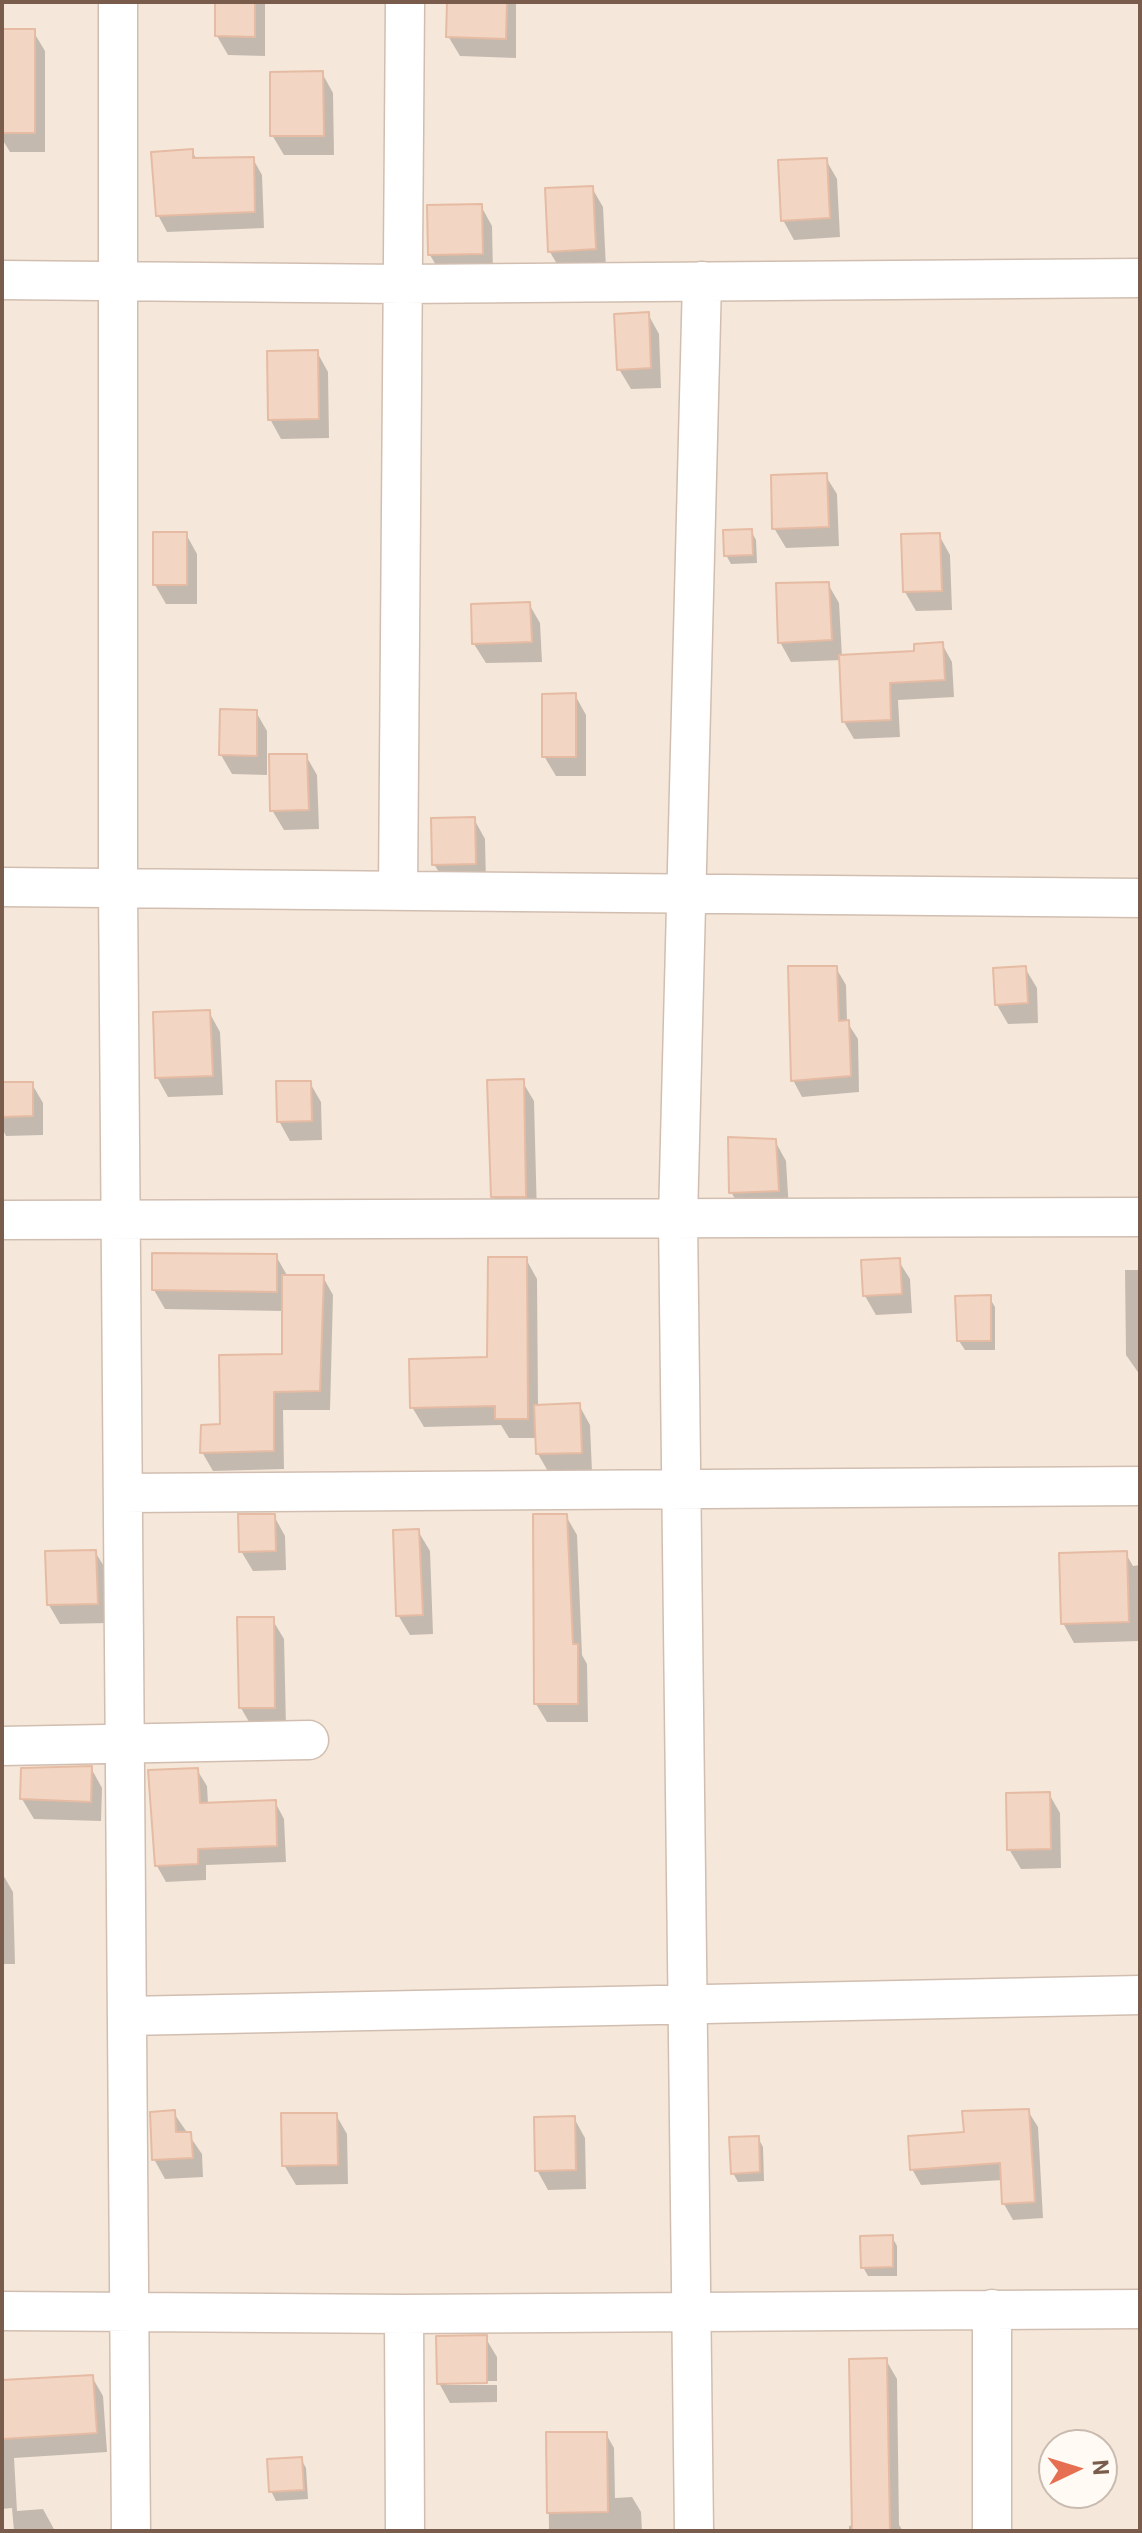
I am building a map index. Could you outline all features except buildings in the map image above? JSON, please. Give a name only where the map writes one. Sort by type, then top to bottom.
[{"type":"street","points":[[118,2],[118,888],[131,2531]]},
{"type":"street","points":[[398,890],[405,2]]},
{"type":"street","points":[[2,280],[403,284],[1140,278]]},
{"type":"street","points":[[694,2531],[678,1218],[702,281]]},
{"type":"street","points":[[2,887],[1140,898]]},
{"type":"street","points":[[2,1220],[1140,1217]]},
{"type":"street","points":[[123,1493],[1140,1486]]},
{"type":"street","points":[[2,1746],[309,1740]]},
{"type":"street","points":[[127,2016],[1140,1995]]},
{"type":"street","points":[[992,2309],[992,2531]]},
{"type":"street","points":[[2,2311],[404,2314],[1140,2309]]},
{"type":"street","points":[[404,2314],[405,2531]]},
{"type":"shaded area","points":[[2,2],[1140,2],[1140,2531],[2,2531]]}]
